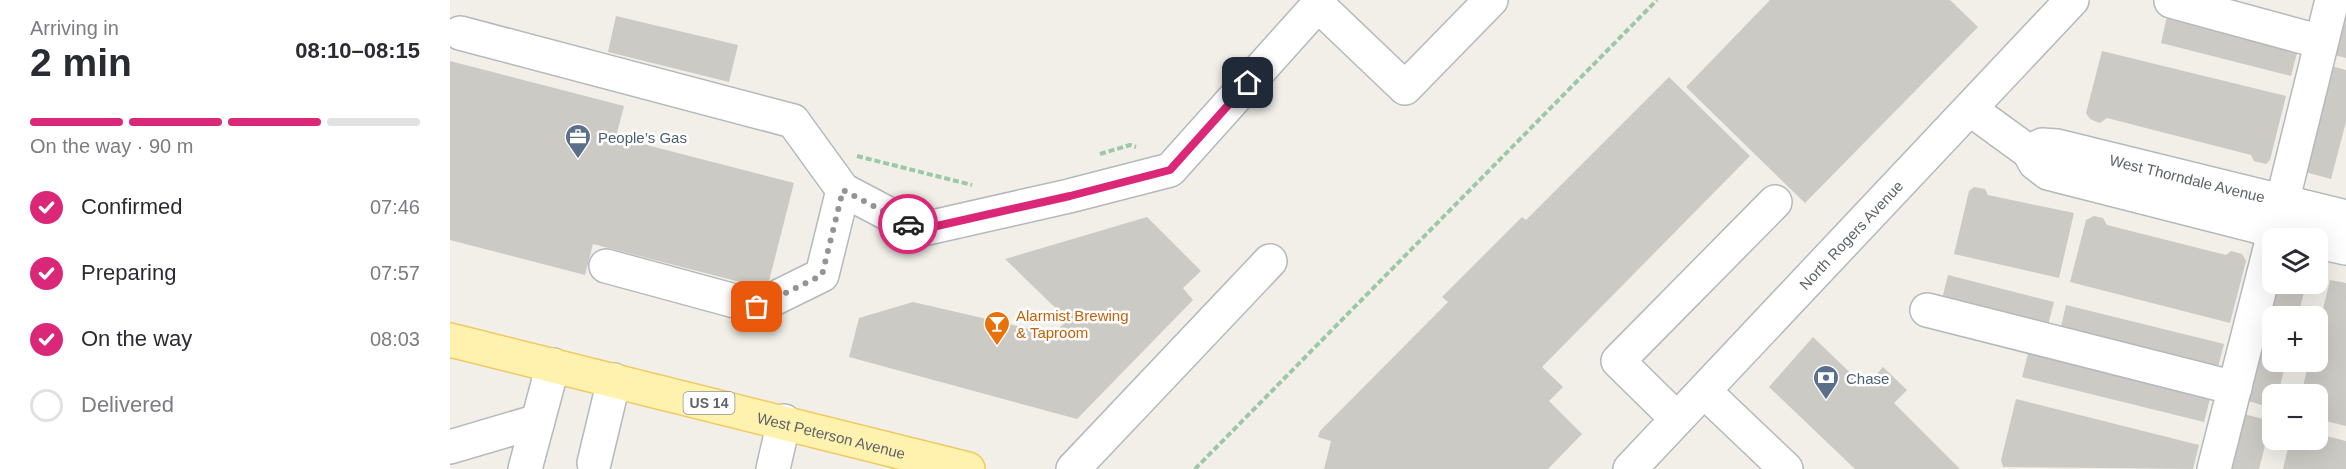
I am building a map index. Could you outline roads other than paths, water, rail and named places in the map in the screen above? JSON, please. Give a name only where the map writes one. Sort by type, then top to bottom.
[{"type":"main road","name":"West Peterson Avenue","points":[[450,340],[784,421],[968,469]]},
{"type":"street","points":[[460,33],[793,121],[843,190],[919,230],[1070,196],[1170,170],[1318,5],[1405,88],[1491,0]]},
{"type":"street","name":"North Rogers Avenue","points":[[1630,469],[2072,0]]},
{"type":"street","points":[[2282,228],[2283,201],[2332,0]]},
{"type":"street","points":[[2171,2],[2321,42]]},
{"type":"street","name":"West Thorndale Avenue","points":[[1970,109],[2029,152],[2035,163],[2048,173],[2262,233]]},
{"type":"street","name":"West Thorndale Avenue","points":[[2029,152],[2042,145],[2057,146],[2346,217]]},
{"type":"street","points":[[606,267],[757,307],[822,275],[843,190]]},
{"type":"street","points":[[1677,419],[1618,361],[1775,202]]},
{"type":"street","points":[[2328,244],[2346,249]]},
{"type":"street","points":[[1073,469],[1270,261]]},
{"type":"street","points":[[2214,469],[2235,388],[2264,294]]},
{"type":"street","points":[[1928,310],[2235,388]]},
{"type":"street","points":[[525,469],[553,365]]},
{"type":"street","points":[[594,463],[614,380]]},
{"type":"street","points":[[1704,391],[1770,464]]},
{"type":"street","points":[[450,447],[538,421]]},
{"type":"street","points":[[773,469],[784,421]]},
{"type":"place","name":"People’s Gas","points":[[578,160]]},
{"type":"place","name":"Alarmist Brewing & Taproom","points":[[997,347]]},
{"type":"place","name":"Chase","points":[[1826,401]]}]
